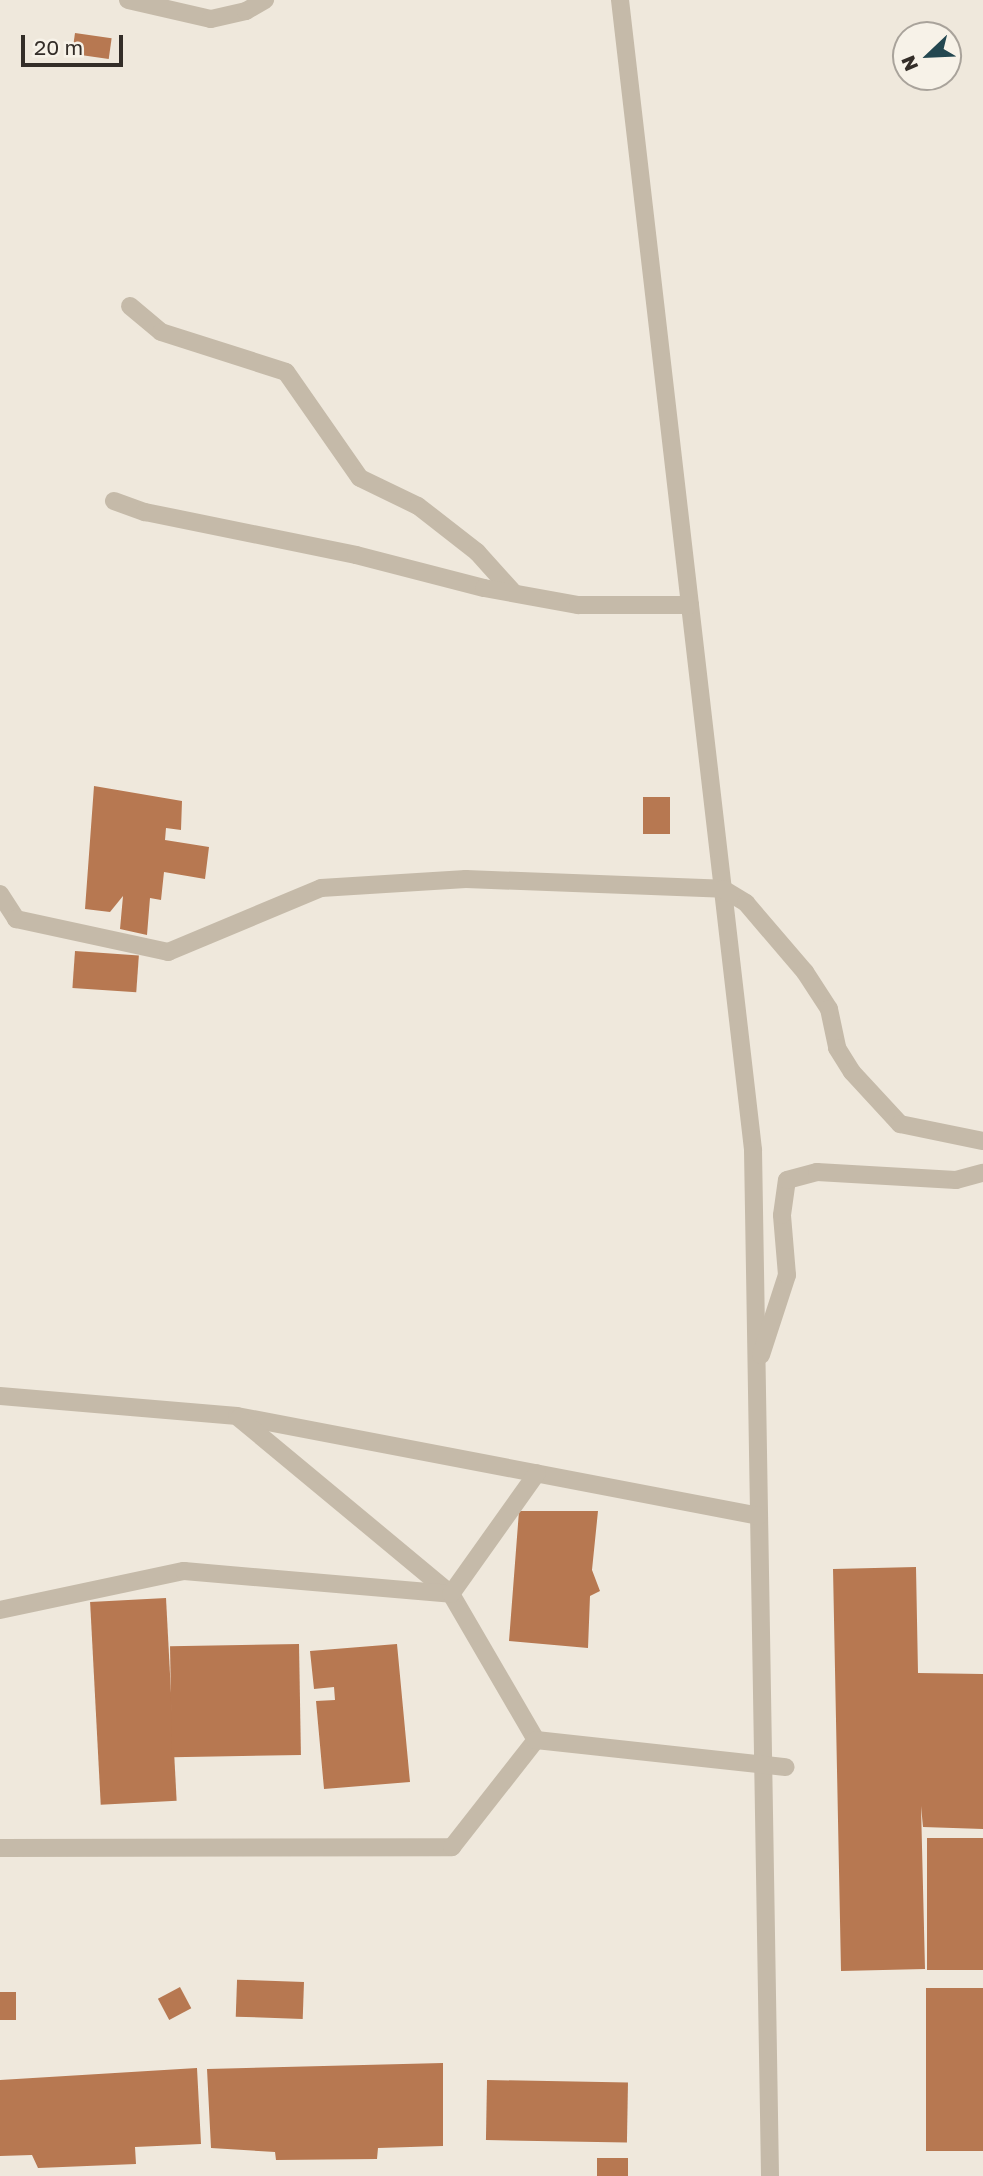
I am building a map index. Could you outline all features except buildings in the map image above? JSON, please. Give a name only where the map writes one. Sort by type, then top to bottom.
[{"type":"street","points":[[128,0],[211,19],[246,11],[265,0]]},
{"type":"street","points":[[620,0],[753,1150],[770,2176]]},
{"type":"street","points":[[130,306],[161,332],[286,372],[360,478],[418,506],[477,552],[513,592]]},
{"type":"street","points":[[114,501],[145,512],[578,605],[690,605]]},
{"type":"street","points":[[0,894],[16,919],[168,953],[321,888],[466,879],[723,889],[746,903],[797,962],[829,1009],[837,1048],[852,1072],[900,1124],[983,1140]]},
{"type":"street","points":[[757,1368],[787,1275],[782,1215],[787,1180],[817,1172],[956,1180],[983,1173]]},
{"type":"street","points":[[0,1396],[237,1416],[759,1516]]},
{"type":"street","points":[[237,1416],[451,1594],[537,1740]]},
{"type":"street","points":[[451,1594],[537,1473]]},
{"type":"street","points":[[0,1610],[184,1570],[451,1594]]},
{"type":"street","points":[[537,1740],[786,1767]]},
{"type":"street","points":[[0,1849],[452,1847],[537,1740]]}]
